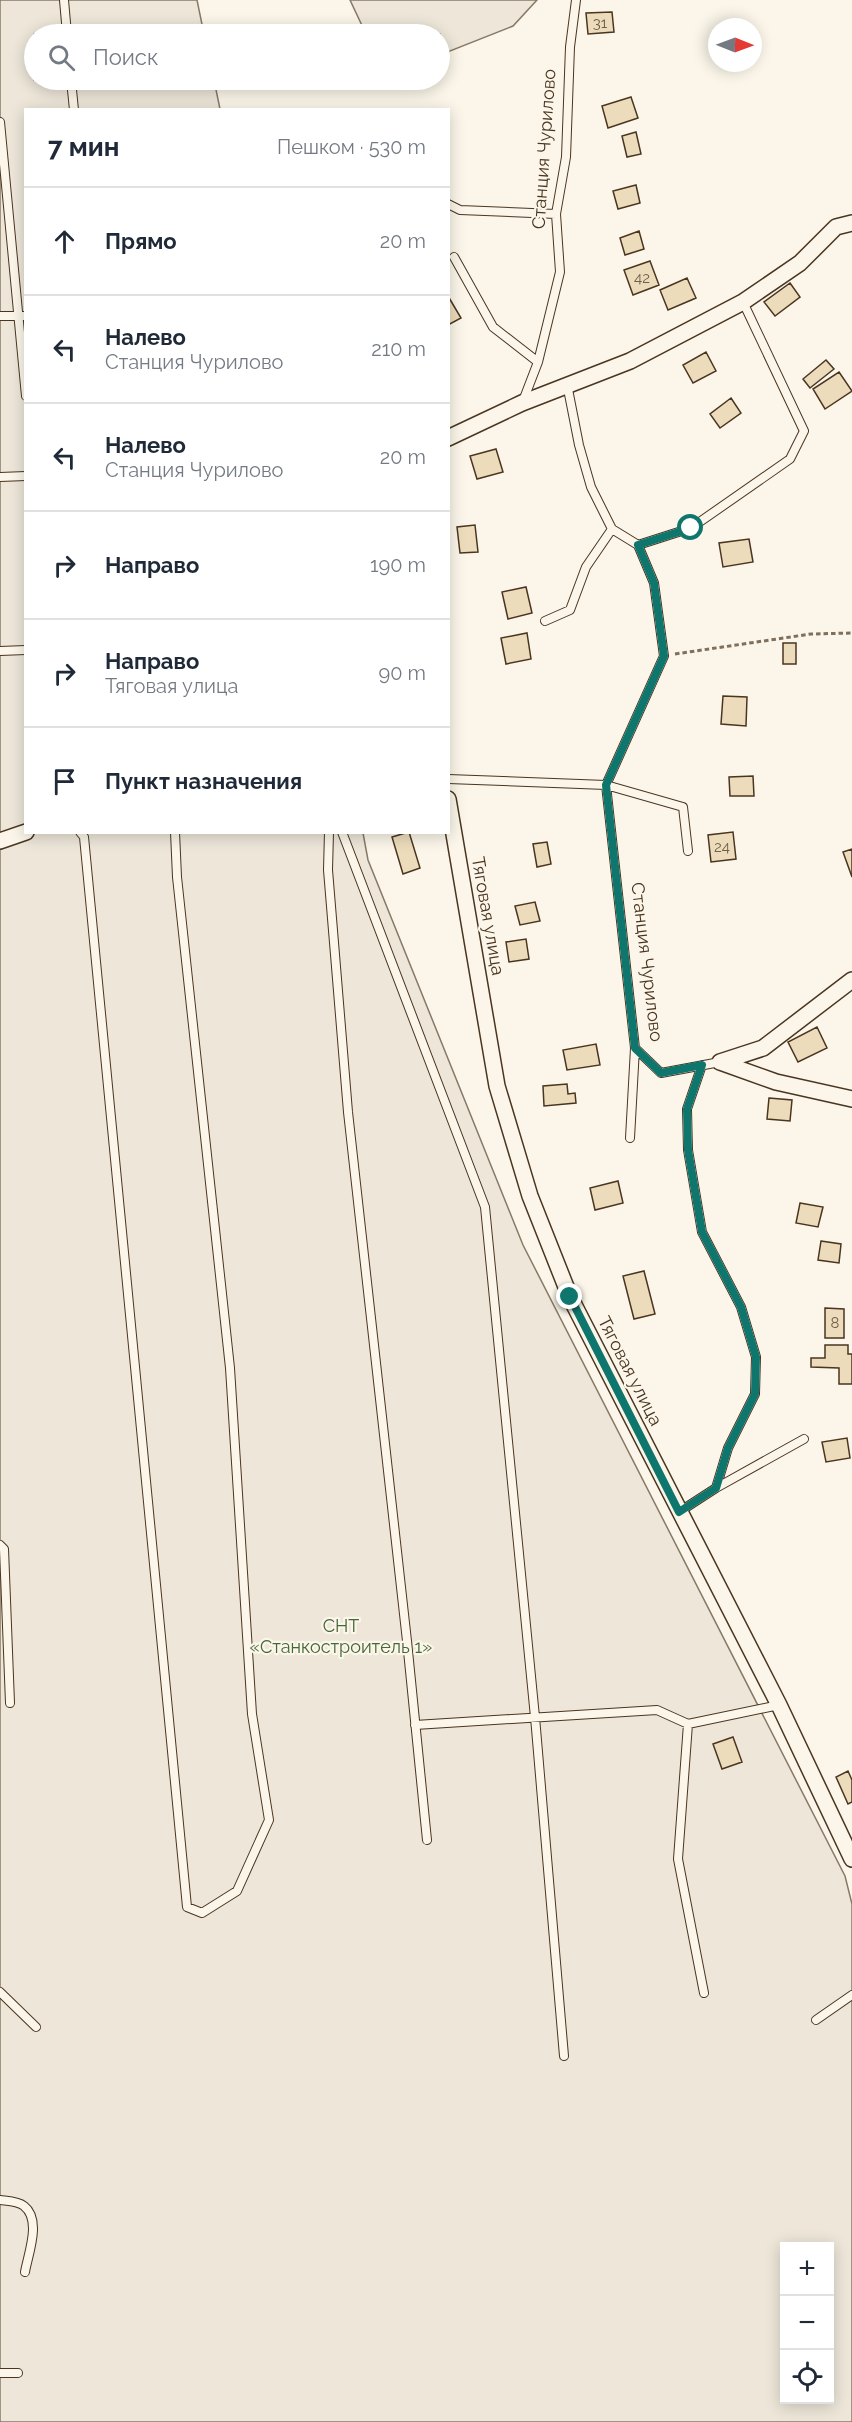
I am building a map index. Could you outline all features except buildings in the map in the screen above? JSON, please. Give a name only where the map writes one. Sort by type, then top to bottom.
[{"type":"street","points":[[450,437],[522,403],[630,361],[743,302],[800,263],[837,227],[852,223]]},
{"type":"street","name":"Тяговая улица","points":[[450,812],[496,1086],[530,1196],[570,1297],[779,1705],[852,1858]]},
{"type":"street","points":[[0,841],[24,833]]},
{"type":"street","name":"Станция Чурилово","points":[[720,1062],[763,1048],[852,980]]},
{"type":"street","name":"Станция Чурилово","points":[[720,1062],[776,1082],[852,1099]]},
{"type":"lane","points":[[64,0],[66,24]]},
{"type":"lane","name":"Станция Чурилово","points":[[522,403],[538,362],[560,272],[555,214],[566,157],[570,47],[576,0]]},
{"type":"lane","points":[[72,90],[74,108]]},
{"type":"lane","points":[[0,124],[24,364]]},
{"type":"lane","points":[[450,205],[460,210],[555,214]]},
{"type":"lane","points":[[454,257],[493,327],[538,362]]},
{"type":"lane","points":[[638,545],[691,528],[790,459],[804,431],[743,302]]},
{"type":"lane","points":[[0,316],[21,316]]},
{"type":"lane","points":[[567,384],[579,446],[591,487],[612,528],[638,545],[654,583],[664,656],[606,785]]},
{"type":"lane","points":[[0,477],[24,476]]},
{"type":"lane","points":[[546,621],[570,610],[585,567],[612,528]]},
{"type":"lane","points":[[0,651],[24,650]]},
{"type":"lane","points":[[450,779],[606,785],[683,807],[688,850]]},
{"type":"lane","name":"Станция Чурилово","points":[[606,785],[635,1048],[661,1073],[720,1062]]},
{"type":"lane","points":[[82,834],[84,837],[187,1907],[202,1913],[237,1891],[269,1820],[252,1714],[230,1368],[177,877],[175,834]]},
{"type":"lane","points":[[329,834],[328,870],[348,1112],[427,1840]]},
{"type":"lane","points":[[343,834],[485,1207],[564,2056]]},
{"type":"lane","points":[[630,1138],[635,1048]]},
{"type":"lane","points":[[702,1065],[687,1109],[688,1150],[702,1232],[741,1307],[756,1357],[755,1394],[728,1448],[716,1488]]},
{"type":"lane","points":[[679,1512],[716,1488],[804,1439]]},
{"type":"lane","points":[[0,1545],[4,1549],[10,1703]]},
{"type":"lane","points":[[415,1725],[657,1710],[688,1724],[779,1705]]},
{"type":"lane","points":[[688,1724],[678,1859],[704,1993]]},
{"type":"lane","points":[[0,1992],[36,2027]]},
{"type":"lane","points":[[816,2020],[852,1995]]},
{"type":"lane","points":[[0,2200],[24,2206],[30,2214],[33,2230],[25,2272]]},
{"type":"lane","points":[[0,2373],[18,2373]]},
{"type":"path","points":[[664,656],[811,634],[852,633]]},
{"type":"green space","name":"СНТ «Станкостроитель 1»","points":[[0,0],[197,0],[202,24],[24,24],[24,90],[216,90],[220,108],[24,108],[24,834],[363,834],[368,860],[523,1245],[845,1876],[852,1904],[852,2422],[0,2422]]},
{"type":"green space","points":[[350,0],[537,0],[513,26],[450,51],[450,24],[361,24]]},
{"type":"route","points":[[570,1297],[679,1512],[716,1488],[728,1448],[755,1394],[756,1357],[741,1307],[702,1232],[688,1150],[687,1109],[702,1065],[661,1073],[635,1048],[606,785],[664,656],[654,583],[638,545],[691,528]]}]
